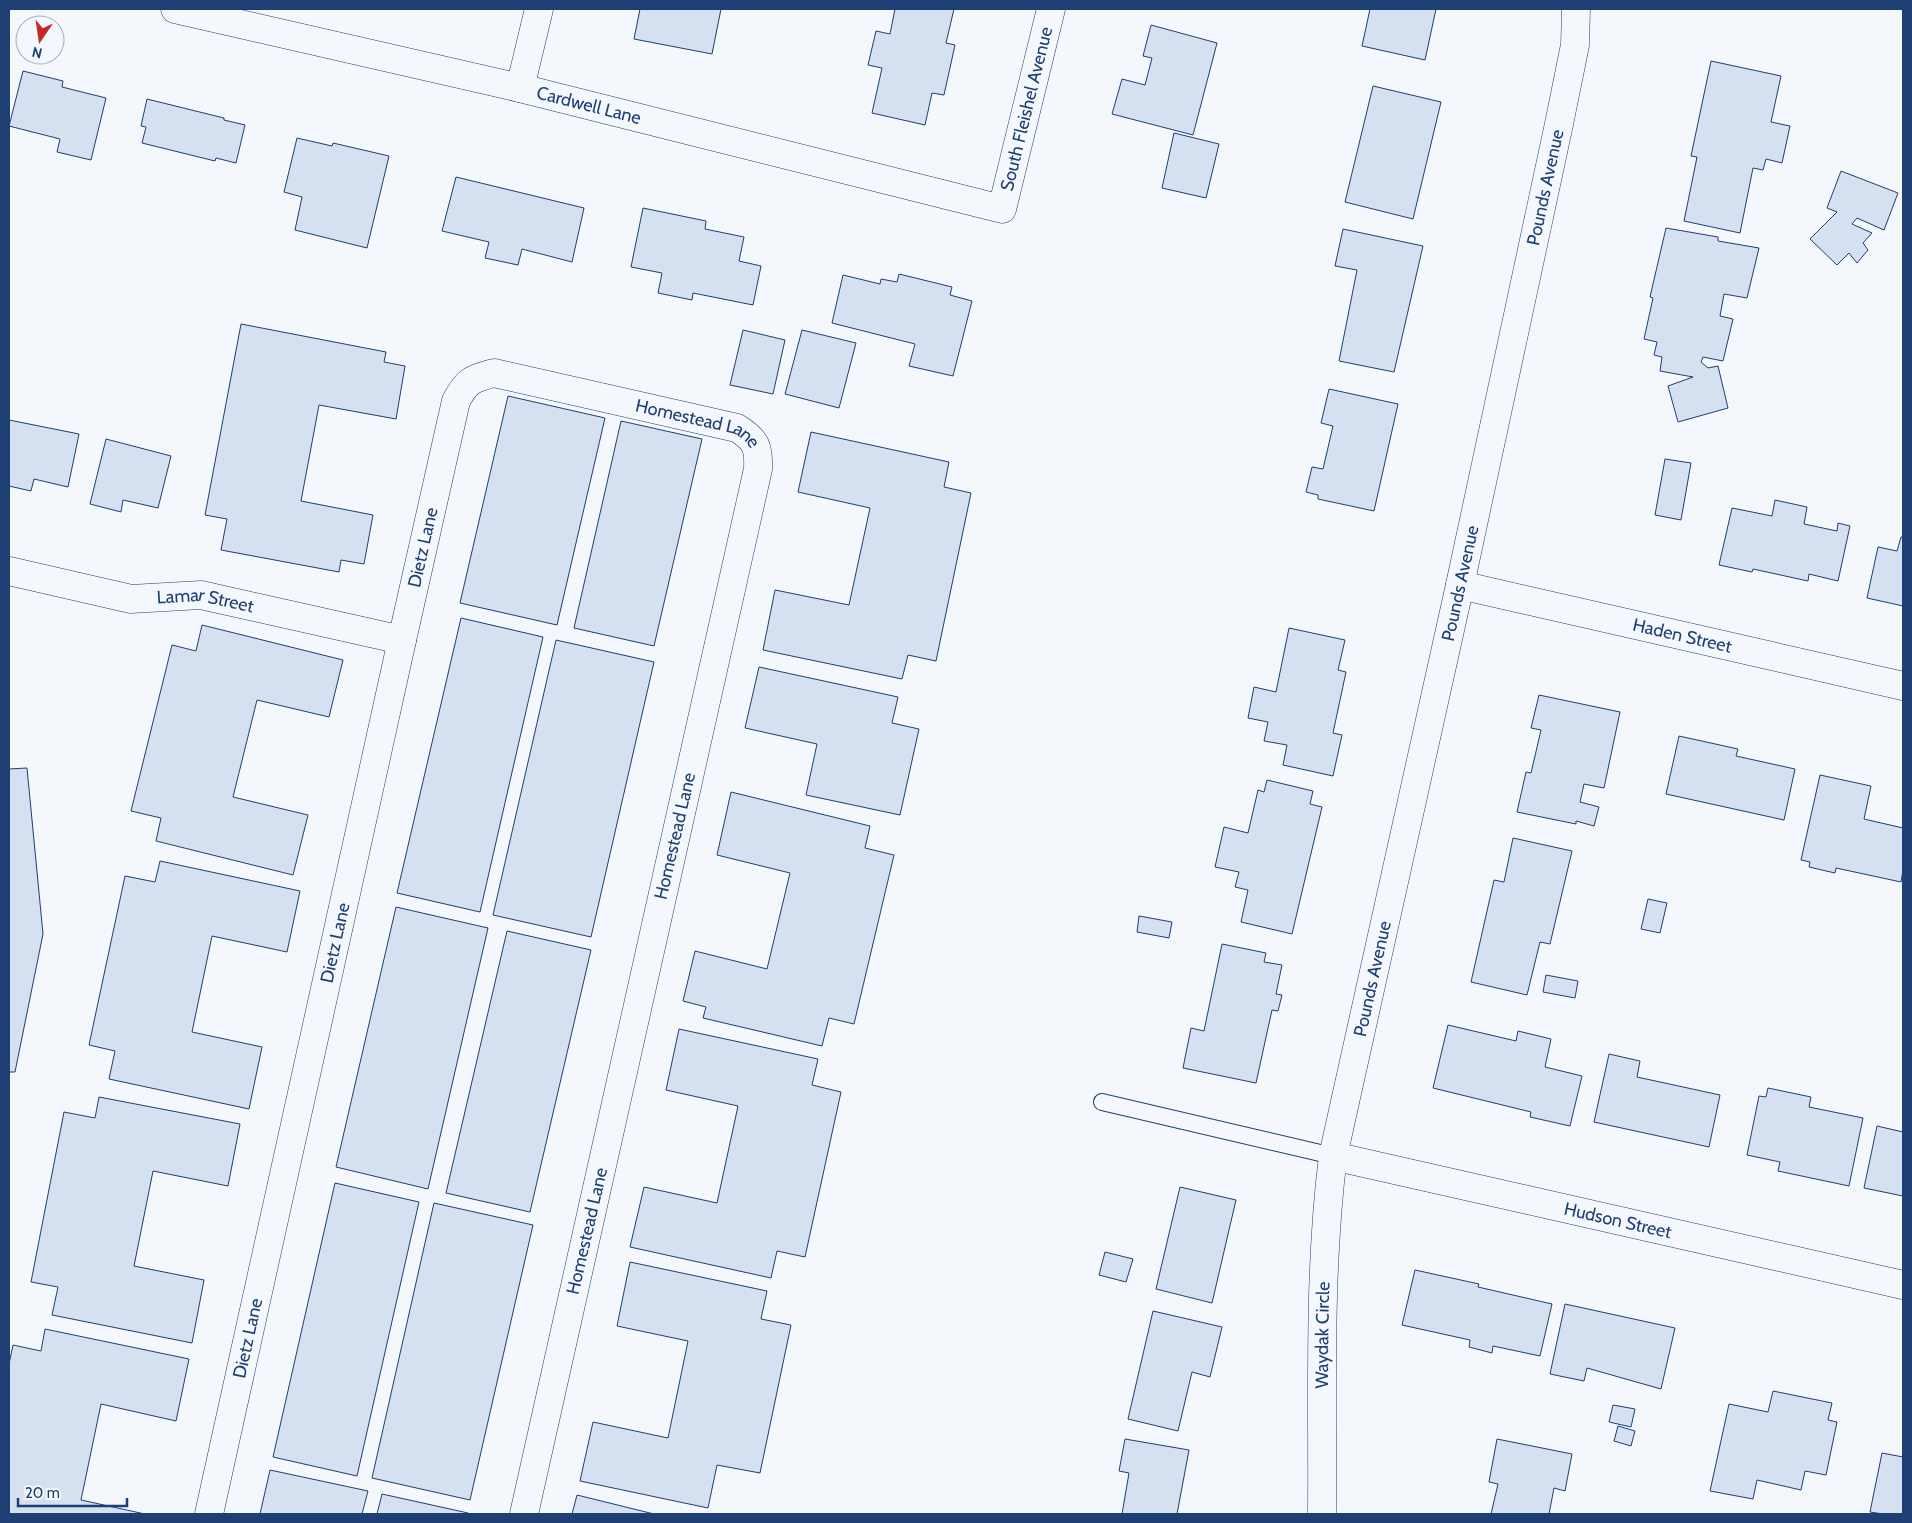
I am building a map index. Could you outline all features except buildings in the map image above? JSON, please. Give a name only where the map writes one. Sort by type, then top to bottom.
[{"type":"street","name":"Cardwell Lane","points":[[175,9],[520,88],[1002,209]]},
{"type":"street","points":[[520,88],[539,9]]},
{"type":"street","name":"South Fleishel Avenue","points":[[1002,209],[1051,9]]},
{"type":"street","name":"Pounds Avenue","points":[[1333,1156],[1460,584],[1575,45],[1576,9]]},
{"type":"street","name":"Homestead Lane","points":[[476,378],[494,373],[513,376],[737,428],[750,436],[759,451],[755,479],[524,1514]]},
{"type":"street","name":"Dietz Lane","points":[[209,1514],[456,401],[464,386],[476,378]]},
{"type":"street","name":"Lamar Street","points":[[9,571],[131,599],[201,595],[402,640]]},
{"type":"street","name":"Haden Street","points":[[1460,584],[1903,686]]},
{"type":"street","name":"Hudson Street","points":[[1333,1156],[1903,1285]]},
{"type":"street","name":"Waydak Circle","points":[[1322,1514],[1323,1268],[1326,1211],[1333,1156]]},
{"type":"lane","points":[[1102,1102],[1333,1156]]}]
